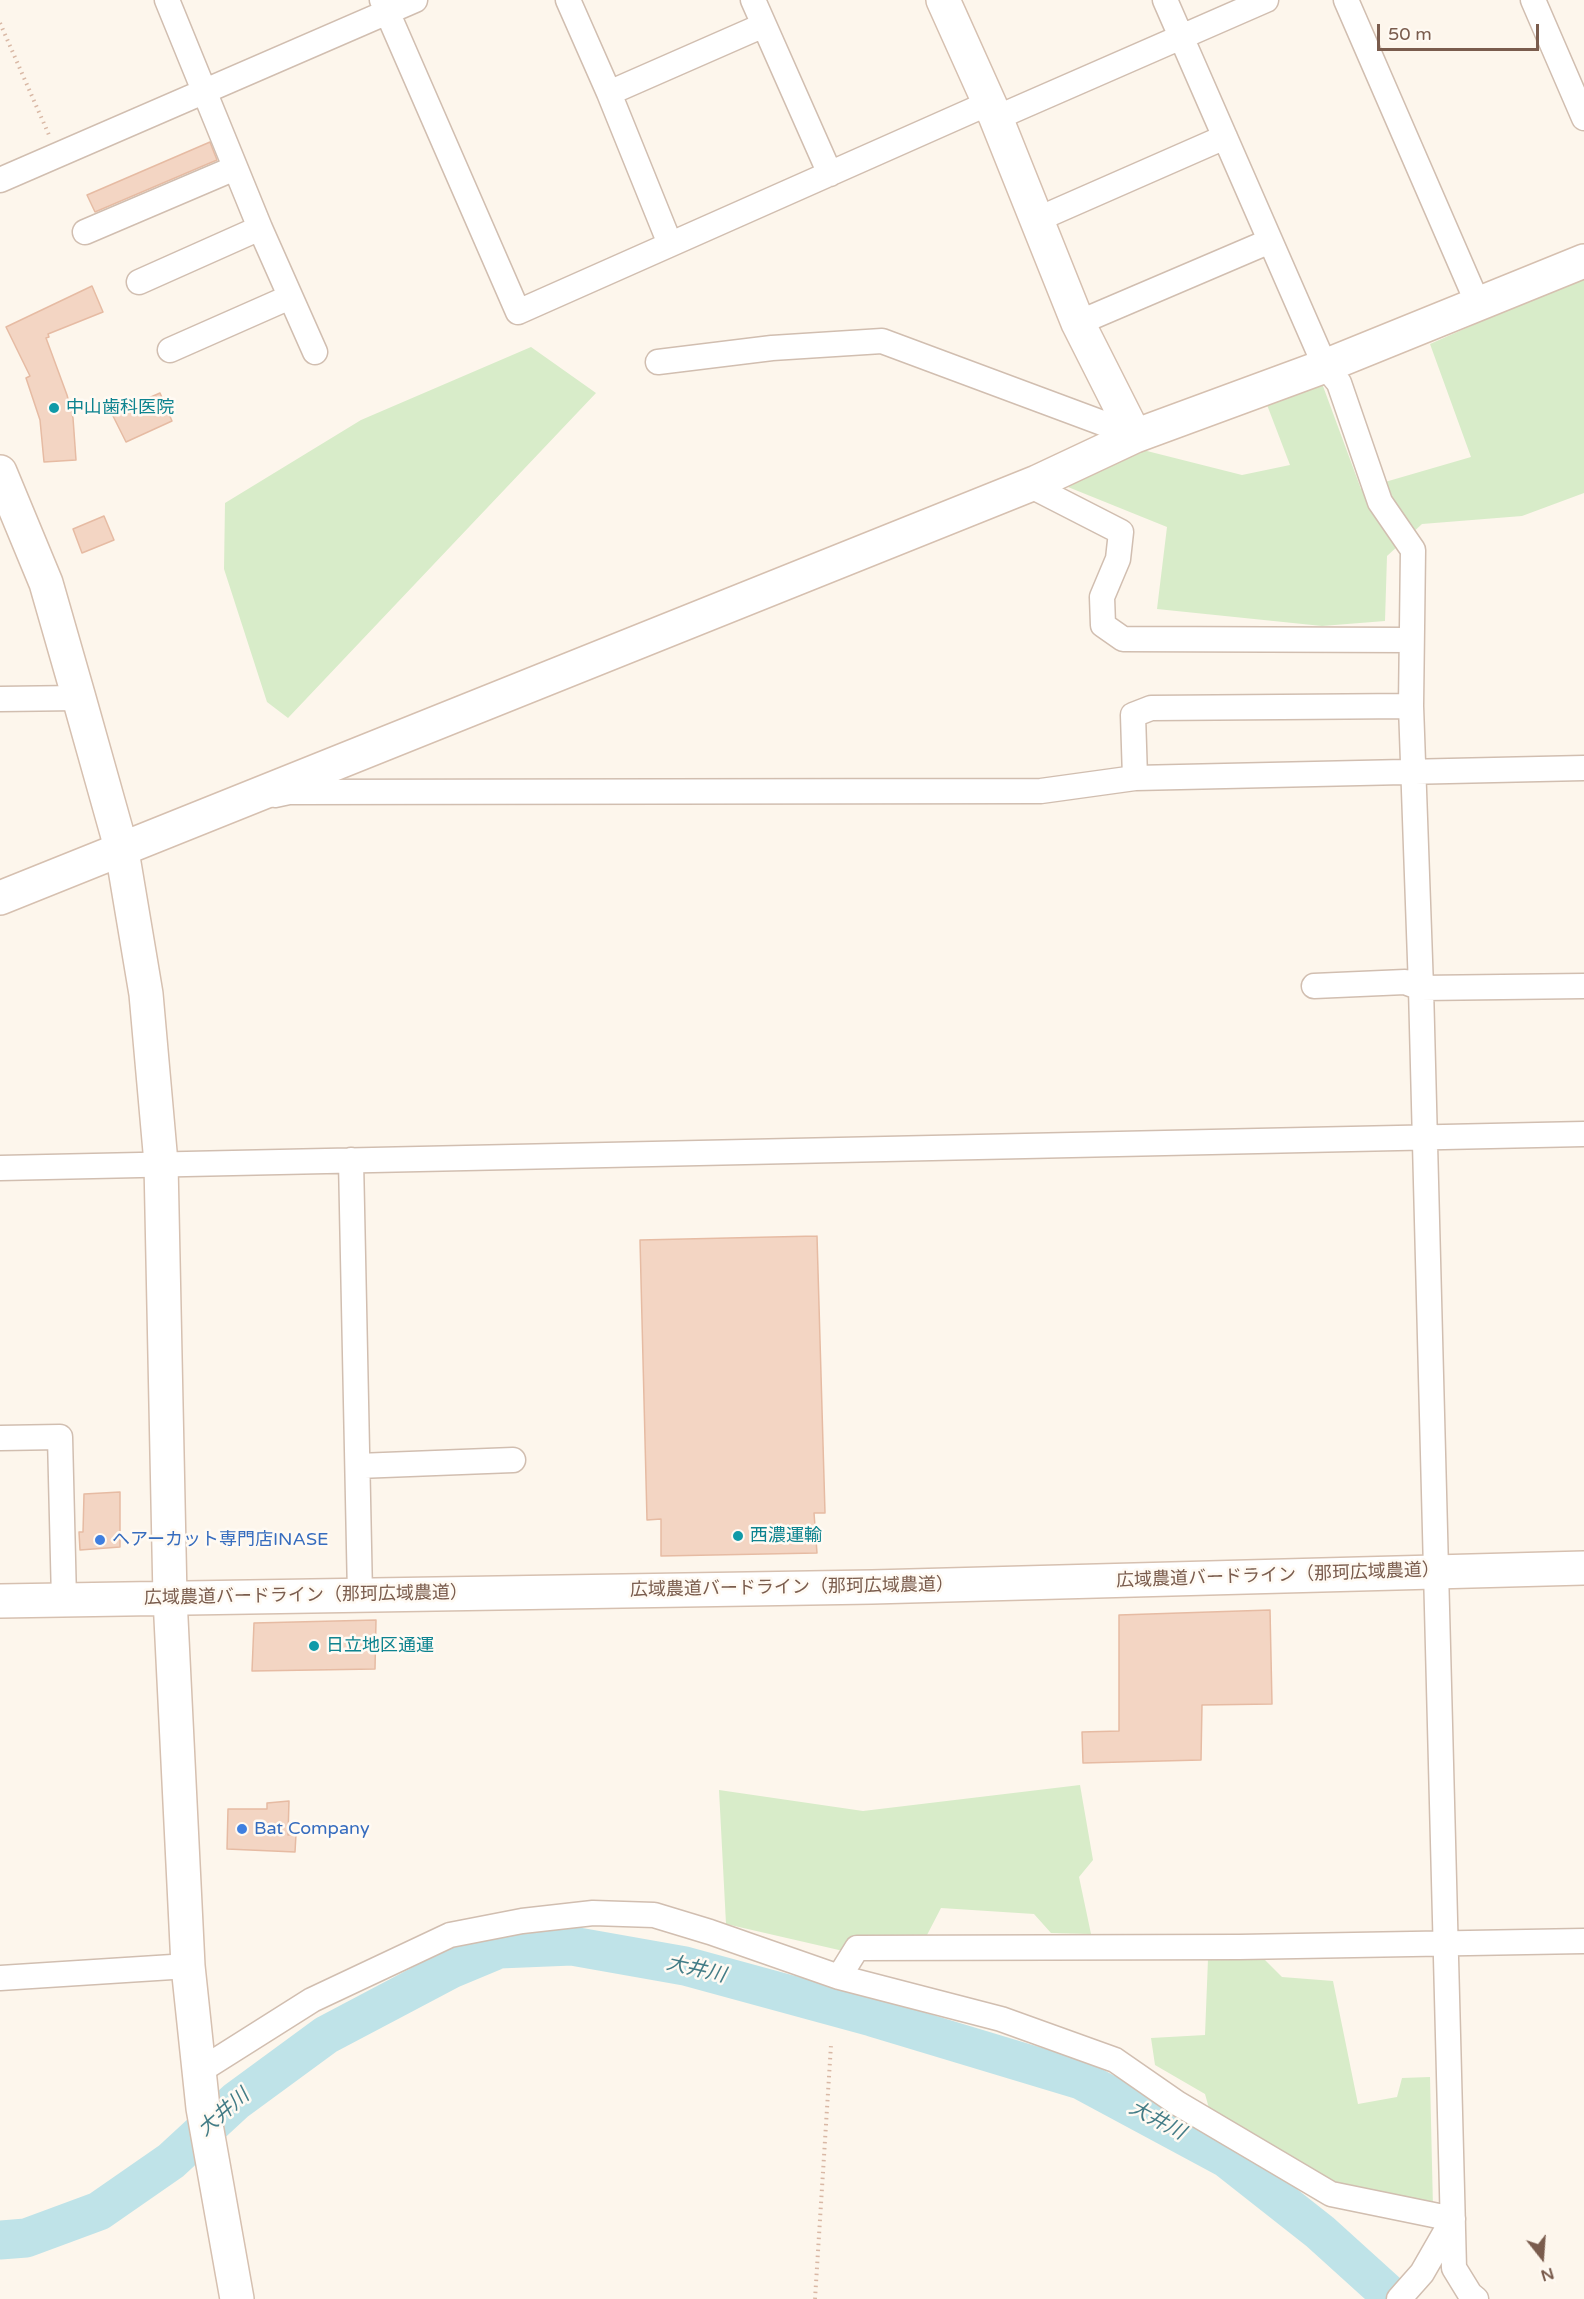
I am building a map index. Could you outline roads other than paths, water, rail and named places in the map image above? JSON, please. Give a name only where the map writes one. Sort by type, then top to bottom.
[{"type":"street","points":[[168,0],[260,228],[315,352]]},
{"type":"street","points":[[0,180],[205,91],[384,6],[415,0]]},
{"type":"street","points":[[568,0],[609,93],[670,244]]},
{"type":"street","points":[[753,0],[830,174]]},
{"type":"street","points":[[943,0],[992,111],[1078,323],[1129,424]]},
{"type":"street","points":[[1165,0],[1325,366],[1339,383],[1380,502],[1413,550],[1411,706],[1421,988],[1434,1572],[1454,2268],[1470,2294],[1476,2299]]},
{"type":"street","points":[[384,6],[518,312],[830,174],[1181,37],[1266,0]]},
{"type":"street","points":[[1346,0],[1478,304]]},
{"type":"street","points":[[1533,0],[1584,118]]},
{"type":"street","points":[[609,93],[764,25]]},
{"type":"street","points":[[1036,220],[1225,137]]},
{"type":"street","points":[[85,232],[235,168]]},
{"type":"street","points":[[139,282],[260,228]]},
{"type":"street","points":[[1078,323],[1270,241]]},
{"type":"street","points":[[0,898],[122,851],[1037,482],[1129,424],[1325,366],[1584,261]]},
{"type":"street","points":[[170,350],[290,297]]},
{"type":"street","points":[[658,362],[772,348],[882,341],[1106,424],[1129,424]]},
{"type":"street","points":[[0,472],[46,583],[80,698],[122,851],[146,994],[161,1163],[170,1598],[188,1966],[203,2108],[237,2299]]},
{"type":"street","points":[[1037,482],[1039,490],[1121,532],[1118,559],[1102,597],[1103,625],[1123,639],[1411,640]]},
{"type":"street","points":[[0,699],[80,698]]},
{"type":"street","points":[[1135,778],[1133,715],[1151,708],[1411,706]]},
{"type":"street","points":[[252,798],[301,792],[1041,791],[1135,778],[1584,768]]},
{"type":"street","points":[[1314,986],[1405,982],[1421,988],[1584,986]]},
{"type":"street","points":[[0,1168],[1584,1134]]},
{"type":"street","points":[[351,1160],[360,1595]]},
{"type":"street","points":[[0,1438],[60,1437],[64,1600]]},
{"type":"street","points":[[358,1466],[513,1460]]},
{"type":"street","name":"広域農道バードライン（那珂広域農道）","points":[[0,1601],[872,1587],[1584,1568]]},
{"type":"street","points":[[198,2072],[312,2000],[450,1935],[522,1921],[593,1913],[654,1915],[840,1977],[1001,2019],[1114,2060],[1177,2103],[1331,2194],[1453,2219]]},
{"type":"street","points":[[840,1977],[857,1948],[1584,1941]]},
{"type":"street","points":[[0,1978],[188,1966]]},
{"type":"street","points":[[1399,2299],[1422,2273],[1453,2219]]},
{"type":"waterway","name":"大井川","points":[[0,2240],[26,2238],[99,2211],[171,2161],[236,2101],[326,2035],[451,1969],[499,1949],[572,1946],[685,1966],[872,2017],[1081,2080],[1226,2158],[1320,2232],[1394,2299]]},
{"type":"place","name":"中山歯科医院","points":[[54,408]]},
{"type":"place","name":"西濃運輸","points":[[738,1536]]},
{"type":"place","name":"ヘアーカット専門店INASE","points":[[100,1540]]},
{"type":"place","name":"日立地区通運","points":[[314,1646]]},
{"type":"place","name":"Bat Company","points":[[242,1829]]}]
